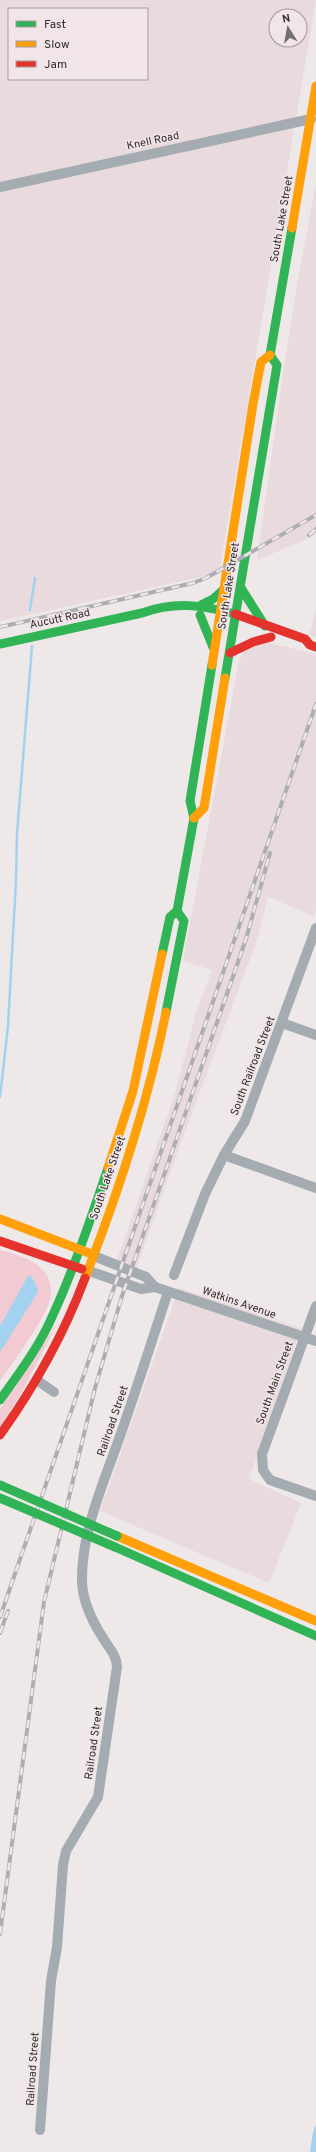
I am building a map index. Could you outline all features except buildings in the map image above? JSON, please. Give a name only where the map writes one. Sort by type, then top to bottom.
[{"type":"main road","name":"South Lake Street","points":[[0,1400],[40,1340],[64,1293],[74,1266],[133,1091],[170,917],[177,911],[194,818],[190,800],[261,362],[270,355],[316,86]]},
{"type":"main road","name":"South Lake Street","points":[[194,818],[204,808],[230,653],[238,623],[241,588],[277,365],[270,355]]},
{"type":"main road","points":[[241,588],[265,626]]},
{"type":"main road","points":[[201,605],[213,600],[223,590]]},
{"type":"main road","name":"Aucutt Road","points":[[0,644],[125,617],[161,605],[201,605],[219,615]]},
{"type":"main road","points":[[142,612],[152,614],[181,612],[200,615],[219,615],[238,623],[265,626],[305,639],[313,646]]},
{"type":"main road","points":[[200,615],[214,649]]},
{"type":"main road","points":[[256,632],[302,648],[313,646]]},
{"type":"main road","points":[[230,653],[253,642],[271,637]]},
{"type":"main road","name":"South Lake Street","points":[[0,1435],[38,1381],[65,1331],[89,1271],[135,1138],[153,1073],[184,921],[177,911]]},
{"type":"main road","points":[[0,1219],[80,1249],[94,1256]]},
{"type":"main road","points":[[0,1241],[89,1271]]},
{"type":"main road","points":[[0,1485],[316,1621]]},
{"type":"main road","points":[[0,1498],[316,1636]]},
{"type":"street","name":"Knell Road","points":[[0,187],[311,119]]},
{"type":"street","name":"South Railroad Street","points":[[174,1275],[205,1194],[224,1155],[245,1121],[316,928]]},
{"type":"street","points":[[282,1023],[316,1035]]},
{"type":"street","points":[[224,1155],[316,1188]]},
{"type":"street","name":"Watkins Avenue","points":[[94,1256],[146,1277],[155,1287],[168,1292],[316,1341]]},
{"type":"street","name":"Watkins Avenue","points":[[89,1271],[141,1289],[155,1287]]},
{"type":"street","name":"Railroad Street","points":[[40,2130],[51,1981],[57,1947],[63,1865],[66,1851],[98,1797],[118,1667],[117,1660],[102,1637],[84,1601],[82,1581],[86,1549],[96,1506],[144,1368],[168,1292]]},
{"type":"street","name":"South Main Street","points":[[316,1306],[262,1454],[263,1470],[270,1480],[316,1496]]},
{"type":"street","points":[[38,1381],[54,1392]]},
{"type":"shaded area","points":[[0,0],[316,0],[308,47],[308,8],[268,8],[268,48],[308,48],[219,573],[0,621]]},
{"type":"shaded area","points":[[316,185],[316,533],[312,537],[257,560],[284,367],[299,273]]},
{"type":"shaded area","points":[[316,610],[316,637],[309,635]]},
{"type":"shaded area","points":[[266,642],[316,654],[316,910],[314,916],[268,897],[256,943],[180,1145],[136,1269],[117,1260],[176,1090],[195,1016],[212,970],[183,961],[239,661],[245,650]]},
{"type":"shaded area","points":[[0,1250],[22,1257],[38,1265],[48,1277],[51,1294],[49,1303],[37,1326],[0,1381]]},
{"type":"shaded area","points":[[179,1288],[301,1328],[249,1479],[301,1503],[269,1583],[100,1511]]},
{"type":"shaded area","points":[[57,1324],[22,1392],[0,1427],[0,1409]]},
{"type":"water","points":[[28,1276],[31,1276],[38,1292],[0,1352],[0,1326]]},
{"type":"water","points":[[316,2125],[316,2152],[310,2152],[313,2132]]},
{"type":"waterway","points":[[30,610],[35,578]]},
{"type":"waterway","points":[[0,1097],[8,1026],[16,881],[17,834],[32,646]]},
{"type":"railway","points":[[0,627],[193,583],[206,578],[316,515]]},
{"type":"railway","points":[[309,535],[316,529]]},
{"type":"railway","points":[[0,1617],[316,704]]},
{"type":"railway","points":[[0,1934],[44,1602],[95,1388],[122,1296],[246,939],[270,853]]},
{"type":"railway","points":[[0,1633],[8,1611]]},
{"type":"traffic: fast","points":[[225,678],[277,365],[270,355],[292,228]]},
{"type":"traffic: fast","points":[[241,588],[265,626]]},
{"type":"traffic: fast","points":[[201,605],[213,599],[223,590]]},
{"type":"traffic: fast","points":[[0,644],[166,607],[188,606],[211,608],[235,614]]},
{"type":"traffic: fast","points":[[200,615],[213,647]]},
{"type":"traffic: fast","points":[[162,954],[170,917],[177,911],[194,818],[190,801],[212,665]]},
{"type":"traffic: fast","points":[[166,1012],[184,921],[177,911]]},
{"type":"traffic: fast","points":[[0,1400],[35,1349],[47,1328],[75,1262],[108,1168]]},
{"type":"traffic: fast","points":[[0,1485],[117,1536]]},
{"type":"traffic: fast","points":[[0,1498],[115,1547]]},
{"type":"traffic: fast","points":[[115,1547],[316,1636]]},
{"type":"traffic: slow","points":[[292,228],[316,86]]},
{"type":"traffic: slow","points":[[212,665],[253,404],[261,362],[270,355]]},
{"type":"traffic: slow","points":[[194,818],[204,808],[225,678]]},
{"type":"traffic: slow","points":[[108,1168],[133,1091],[162,954]]},
{"type":"traffic: slow","points":[[85,1278],[132,1146],[151,1080],[166,1012]]},
{"type":"traffic: slow","points":[[0,1219],[89,1253]]},
{"type":"traffic: slow","points":[[117,1536],[316,1621]]},
{"type":"traffic: jam","points":[[235,614],[305,639],[310,645],[316,647]]},
{"type":"traffic: jam","points":[[230,653],[253,642],[271,637]]},
{"type":"traffic: jam","points":[[0,1241],[82,1269]]},
{"type":"traffic: jam","points":[[0,1435],[25,1398],[48,1359],[68,1319],[85,1278]]}]
